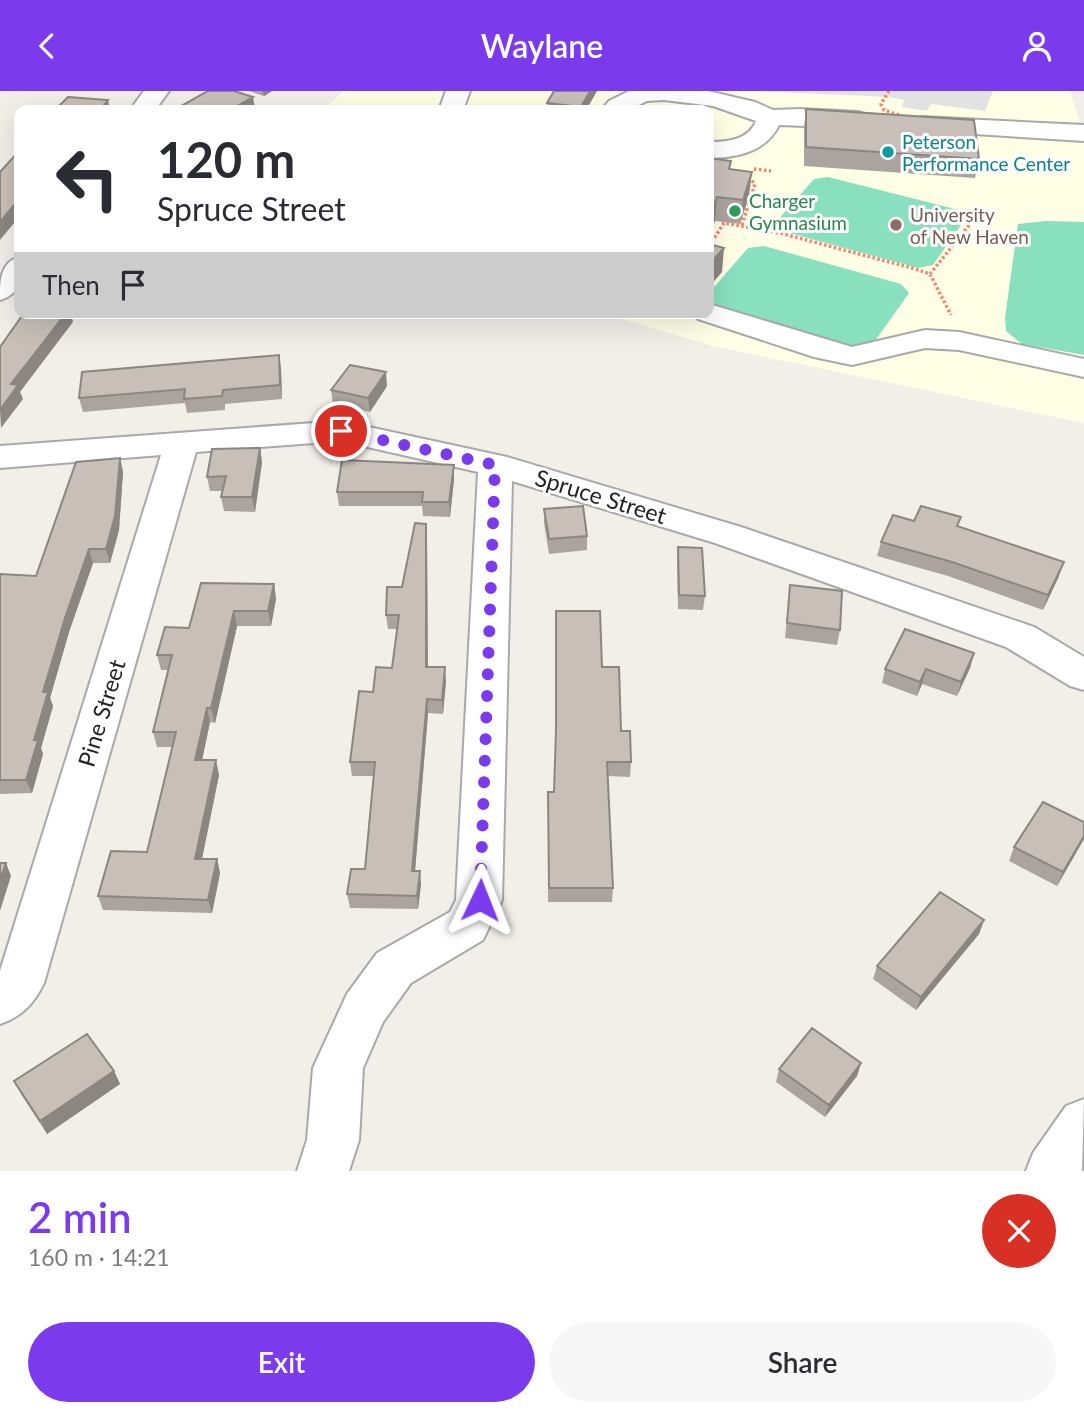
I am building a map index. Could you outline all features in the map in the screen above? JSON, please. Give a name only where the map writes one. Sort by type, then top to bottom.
[{"type":"street","points":[[146,105],[157,91]]},
{"type":"street","points":[[621,105],[652,92],[722,101],[745,107],[769,118],[869,114]]},
{"type":"street","points":[[714,150],[741,146],[756,139],[768,124],[769,118]]},
{"type":"street","points":[[903,123],[1084,133]]},
{"type":"street","points":[[0,291],[14,273]]},
{"type":"street","points":[[714,315],[852,356],[925,339],[959,341],[1084,368]]},
{"type":"street","name":"Spruce Street","points":[[0,457],[341,431],[495,465],[715,531],[1020,637],[1084,677]]},
{"type":"street","name":"Pine Street","points":[[10,993],[181,443]]},
{"type":"street","points":[[323,1171],[333,1140],[338,1069],[364,1009],[394,968],[467,926],[480,900],[495,465]]},
{"type":"street","points":[[1052,1171],[1084,1123]]},
{"type":"path","points":[[740,167],[755,184],[742,225]]},
{"type":"path","points":[[930,274],[978,214]]},
{"type":"path","points":[[714,238],[724,223],[742,225],[930,274],[955,323],[959,341]]},
{"type":"shaded area","name":"University of New Haven","points":[[343,91],[1070,91],[1084,137],[1084,423],[713,346],[622,319],[714,319],[714,105],[328,105]]},
{"type":"shaded area","points":[[753,91],[993,91],[985,111],[931,104],[927,111],[902,107],[904,100],[889,97]]},
{"type":"green space","points":[[828,177],[959,210],[966,218],[933,265],[918,268],[782,231],[775,223],[814,179]]},
{"type":"green space","points":[[1046,221],[1084,222],[1084,355],[1022,344],[1006,331],[1005,318],[1018,224]]},
{"type":"green space","points":[[764,246],[901,284],[909,293],[870,348],[854,351],[714,309],[714,287],[748,248]]},
{"type":"building","points":[[208,91],[234,91],[253,97],[239,105],[183,105]]},
{"type":"building","points":[[554,91],[590,91],[582,105],[547,103]]},
{"type":"building","points":[[68,97],[108,100],[104,105],[60,105]]},
{"type":"building","points":[[806,109],[974,120],[979,159],[806,147]]},
{"type":"building","points":[[14,157],[14,205],[0,222],[0,172]]},
{"type":"building","points":[[714,159],[731,161],[729,169],[752,172],[743,200],[717,197],[714,205]]},
{"type":"building","points":[[714,245],[724,248],[714,259]]},
{"type":"building","points":[[20,319],[61,319],[11,384],[18,385],[0,410],[0,347]]},
{"type":"building","points":[[279,355],[280,385],[223,390],[222,396],[184,399],[185,389],[79,398],[82,372]]},
{"type":"building","points":[[350,365],[386,372],[368,398],[331,390]]},
{"type":"building","points":[[260,448],[252,497],[221,497],[226,476],[207,477],[212,449]]},
{"type":"building","points":[[120,458],[115,516],[106,549],[89,549],[65,618],[43,692],[48,692],[26,780],[0,780],[0,574],[36,576],[76,462]]},
{"type":"building","points":[[342,460],[454,465],[449,502],[422,502],[423,492],[337,492]]},
{"type":"building","points":[[583,506],[587,536],[549,539],[544,509]]},
{"type":"building","points":[[921,506],[961,517],[957,526],[1064,562],[1048,595],[952,562],[881,542],[893,515],[914,521]]},
{"type":"building","points":[[415,523],[426,524],[426,667],[445,667],[442,700],[427,699],[412,871],[420,871],[417,896],[347,894],[351,869],[365,869],[375,762],[350,762],[359,691],[373,692],[376,667],[392,668],[399,615],[386,615],[387,587],[402,587]]},
{"type":"building","points":[[678,547],[702,548],[705,596],[679,595]]},
{"type":"building","points":[[201,583],[274,584],[268,611],[234,611],[211,708],[207,708],[195,760],[216,760],[195,859],[217,859],[208,900],[98,896],[111,851],[147,852],[176,732],[153,732],[172,655],[157,655],[165,627],[189,628]]},
{"type":"building","points":[[790,585],[842,591],[840,630],[787,623]]},
{"type":"building","points":[[556,611],[600,611],[602,667],[619,667],[621,731],[630,731],[631,762],[607,762],[613,888],[549,888],[548,792],[554,792]]},
{"type":"building","points":[[905,629],[974,653],[961,682],[926,669],[920,682],[885,669]]},
{"type":"building","points":[[1043,802],[1084,822],[1084,836],[1063,872],[1014,847]]},
{"type":"building","points":[[0,863],[6,863],[0,880]]},
{"type":"building","points":[[940,892],[984,920],[921,997],[877,966]]},
{"type":"building","points":[[812,1028],[861,1063],[829,1105],[779,1069]]},
{"type":"building","points":[[87,1034],[114,1071],[40,1121],[14,1081]]},
{"type":"place","name":"Peterson Performance Center","points":[[888,152]]},
{"type":"place","name":"Charger Gymnasium","points":[[735,211]]},
{"type":"place","name":"University of New Haven","points":[[896,225]]},
{"type":"route","points":[[341,431],[495,465],[480,900]]}]
